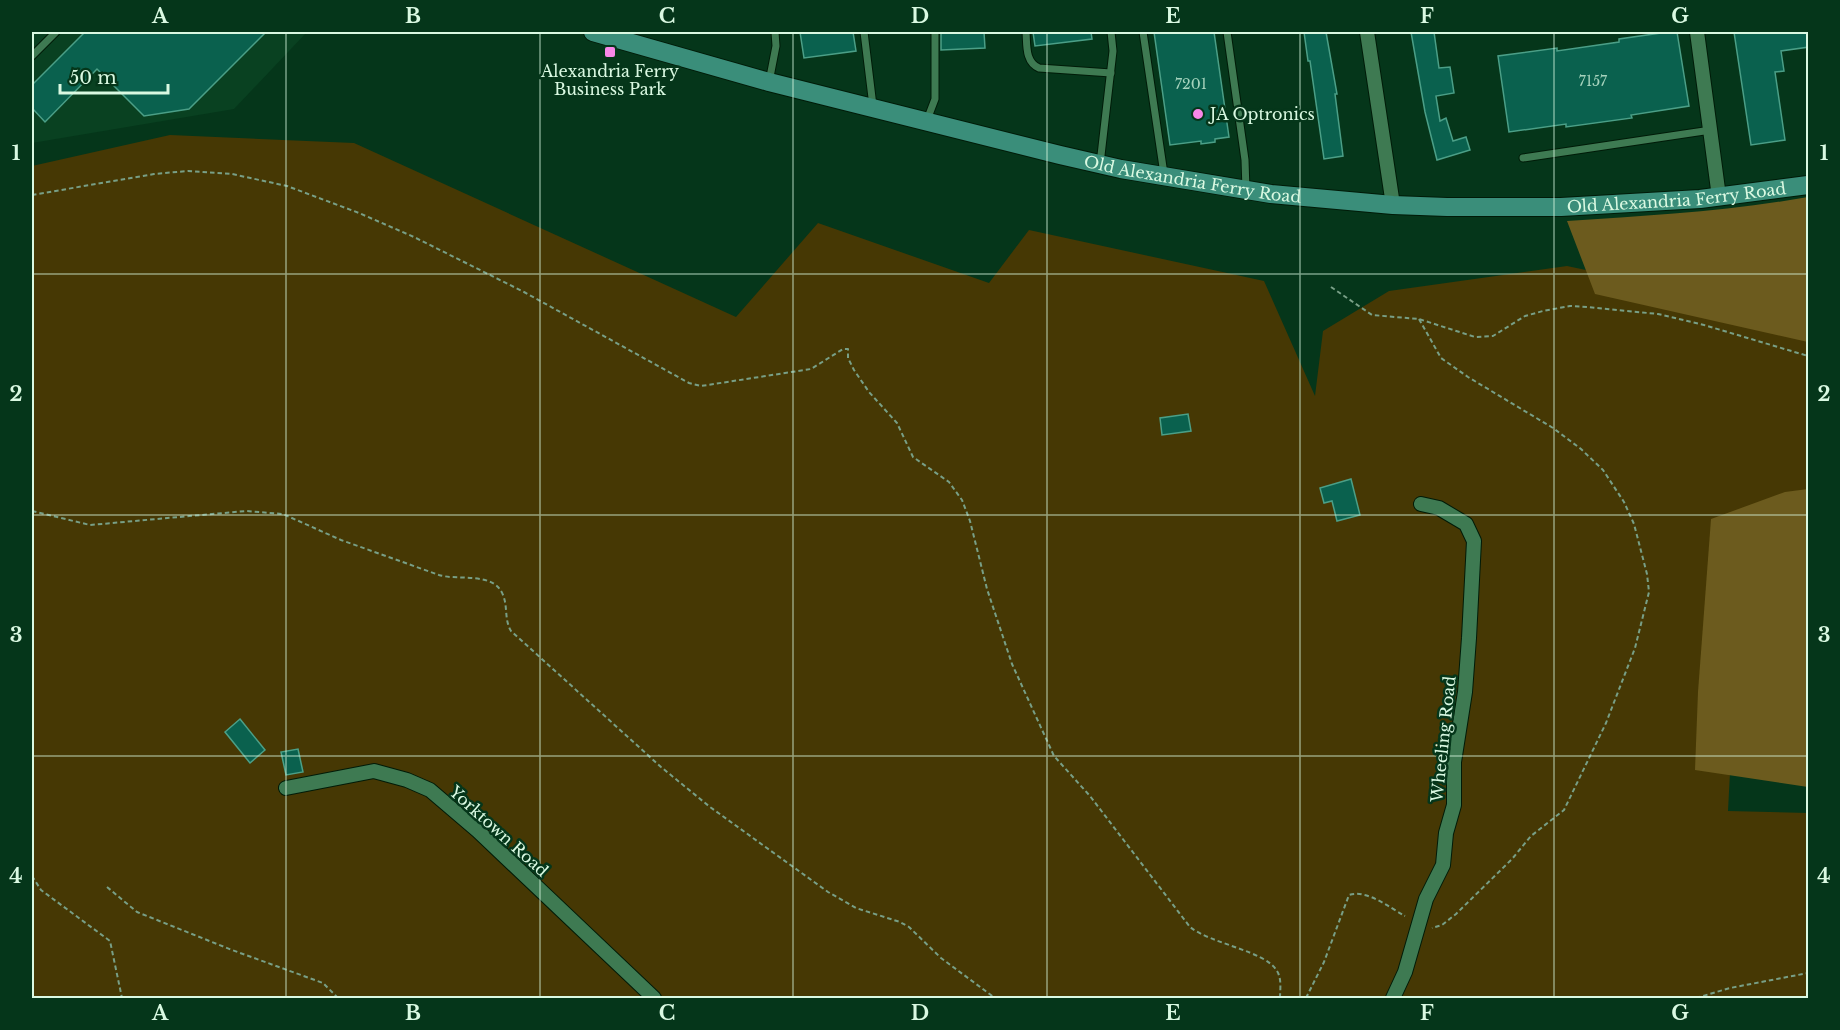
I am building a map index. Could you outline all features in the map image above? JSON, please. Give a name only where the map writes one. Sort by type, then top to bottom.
[{"type":"main road","name":"Old Alexandria Ferry Road","points":[[600,33],[769,82],[1100,164],[1246,190],[1393,205],[1561,207],[1719,197],[1809,185]]},
{"type":"street","points":[[1367,32],[1393,205]]},
{"type":"street","points":[[1697,32],[1719,197]]},
{"type":"street","name":"Wheeling Road","points":[[1393,999],[1405,972],[1426,899],[1443,865],[1446,833],[1454,805],[1454,762],[1465,692],[1473,541],[1466,524],[1439,508],[1421,504]]},
{"type":"street","name":"Yorktown Road","points":[[286,788],[374,771],[407,780],[430,790],[477,831],[654,999]]},
{"type":"lane","points":[[32,56],[56,32]]},
{"type":"lane","points":[[769,82],[776,46],[775,32]]},
{"type":"lane","points":[[864,32],[874,109]]},
{"type":"lane","points":[[926,121],[935,99],[935,32]]},
{"type":"lane","points":[[1026,32],[1029,60],[1033,66],[1111,73]]},
{"type":"lane","points":[[1100,164],[1113,51],[1111,32]]},
{"type":"lane","points":[[1143,32],[1165,177]]},
{"type":"lane","points":[[1227,32],[1245,159],[1246,190]]},
{"type":"lane","points":[[1523,158],[1711,130]]},
{"type":"path","points":[[32,195],[133,177],[188,171],[232,174],[287,186],[414,237],[524,292],[689,383],[701,386],[811,369],[843,349],[848,349],[848,358],[854,370],[869,392],[897,423],[912,457],[950,482],[962,500],[970,520],[987,589],[1012,664],[1054,756],[1090,796],[1190,927],[1209,939],[1271,962],[1280,979],[1280,999]]},
{"type":"path","points":[[1331,287],[1372,315],[1419,319],[1475,338],[1493,336],[1525,316],[1558,308],[1587,307],[1640,311],[1704,325],[1809,356]]},
{"type":"path","points":[[1306,999],[1324,962],[1349,895],[1357,893],[1370,897],[1418,923],[1433,928],[1456,914],[1512,859],[1531,836],[1564,810],[1602,732],[1635,648],[1649,592],[1647,574],[1634,524],[1624,502],[1603,470],[1581,449],[1553,428],[1468,377],[1441,358],[1419,319]]},
{"type":"path","points":[[32,511],[90,525],[199,514],[273,512],[283,514],[341,540],[451,579],[476,578],[493,583],[500,588],[503,595],[506,623],[511,631],[678,781],[744,833],[828,892],[856,908],[909,927],[941,958],[995,999]]},
{"type":"path","points":[[32,876],[41,890],[110,941],[122,999]]},
{"type":"path","points":[[107,887],[137,912],[323,983],[338,999]]},
{"type":"path","points":[[1696,999],[1730,988],[1809,973]]},
{"type":"shaded area","points":[[32,32],[307,32],[234,109],[32,143]]},
{"type":"shaded area","points":[[170,135],[354,143],[736,317],[818,223],[989,283],[1029,230],[1264,281],[1315,396],[1323,331],[1389,291],[1567,266],[1808,317],[1808,540],[1734,696],[1728,811],[1808,813],[1808,998],[32,998],[32,166]]},
{"type":"shaded area","points":[[1808,197],[1808,342],[1595,294],[1567,221],[1658,215]]},
{"type":"shaded area","points":[[1808,489],[1808,787],[1695,770],[1698,692],[1711,519],[1785,492]]},
{"type":"building","points":[[85,32],[266,32],[189,109],[144,116],[97,69],[45,122],[32,108],[32,85]]},
{"type":"building","points":[[800,32],[853,32],[856,51],[804,58]]},
{"type":"building","points":[[941,32],[984,32],[985,48],[941,50]]},
{"type":"building","points":[[1033,32],[1091,32],[1092,39],[1035,46]]},
{"type":"building","points":[[1154,32],[1214,32],[1229,137],[1201,144],[1201,141],[1170,145]]},
{"type":"building","points":[[1304,32],[1326,32],[1337,94],[1335,94],[1343,156],[1324,159]]},
{"type":"building","points":[[1411,32],[1434,32],[1439,68],[1450,67],[1454,93],[1436,96],[1440,121],[1446,118],[1453,141],[1466,137],[1470,150],[1437,160],[1425,112]]},
{"type":"building","points":[[1677,32],[1689,106],[1631,115],[1632,118],[1509,132],[1498,56],[1557,48],[1557,51]]},
{"type":"building","points":[[1734,32],[1809,32],[1809,47],[1781,51],[1784,71],[1775,72],[1785,140],[1751,145]]},
{"type":"building","points":[[1188,414],[1191,431],[1162,435],[1160,418]]},
{"type":"building","points":[[1351,479],[1360,515],[1337,521],[1332,501],[1324,503],[1320,488]]},
{"type":"building","points":[[240,719],[265,750],[250,763],[225,732]]},
{"type":"building","points":[[298,749],[303,772],[286,775],[281,752]]},
{"type":"place","name":"Alexandria Ferry Business Park","points":[[610,52]]},
{"type":"place","name":"JA Optronics","points":[[1198,114]]}]
